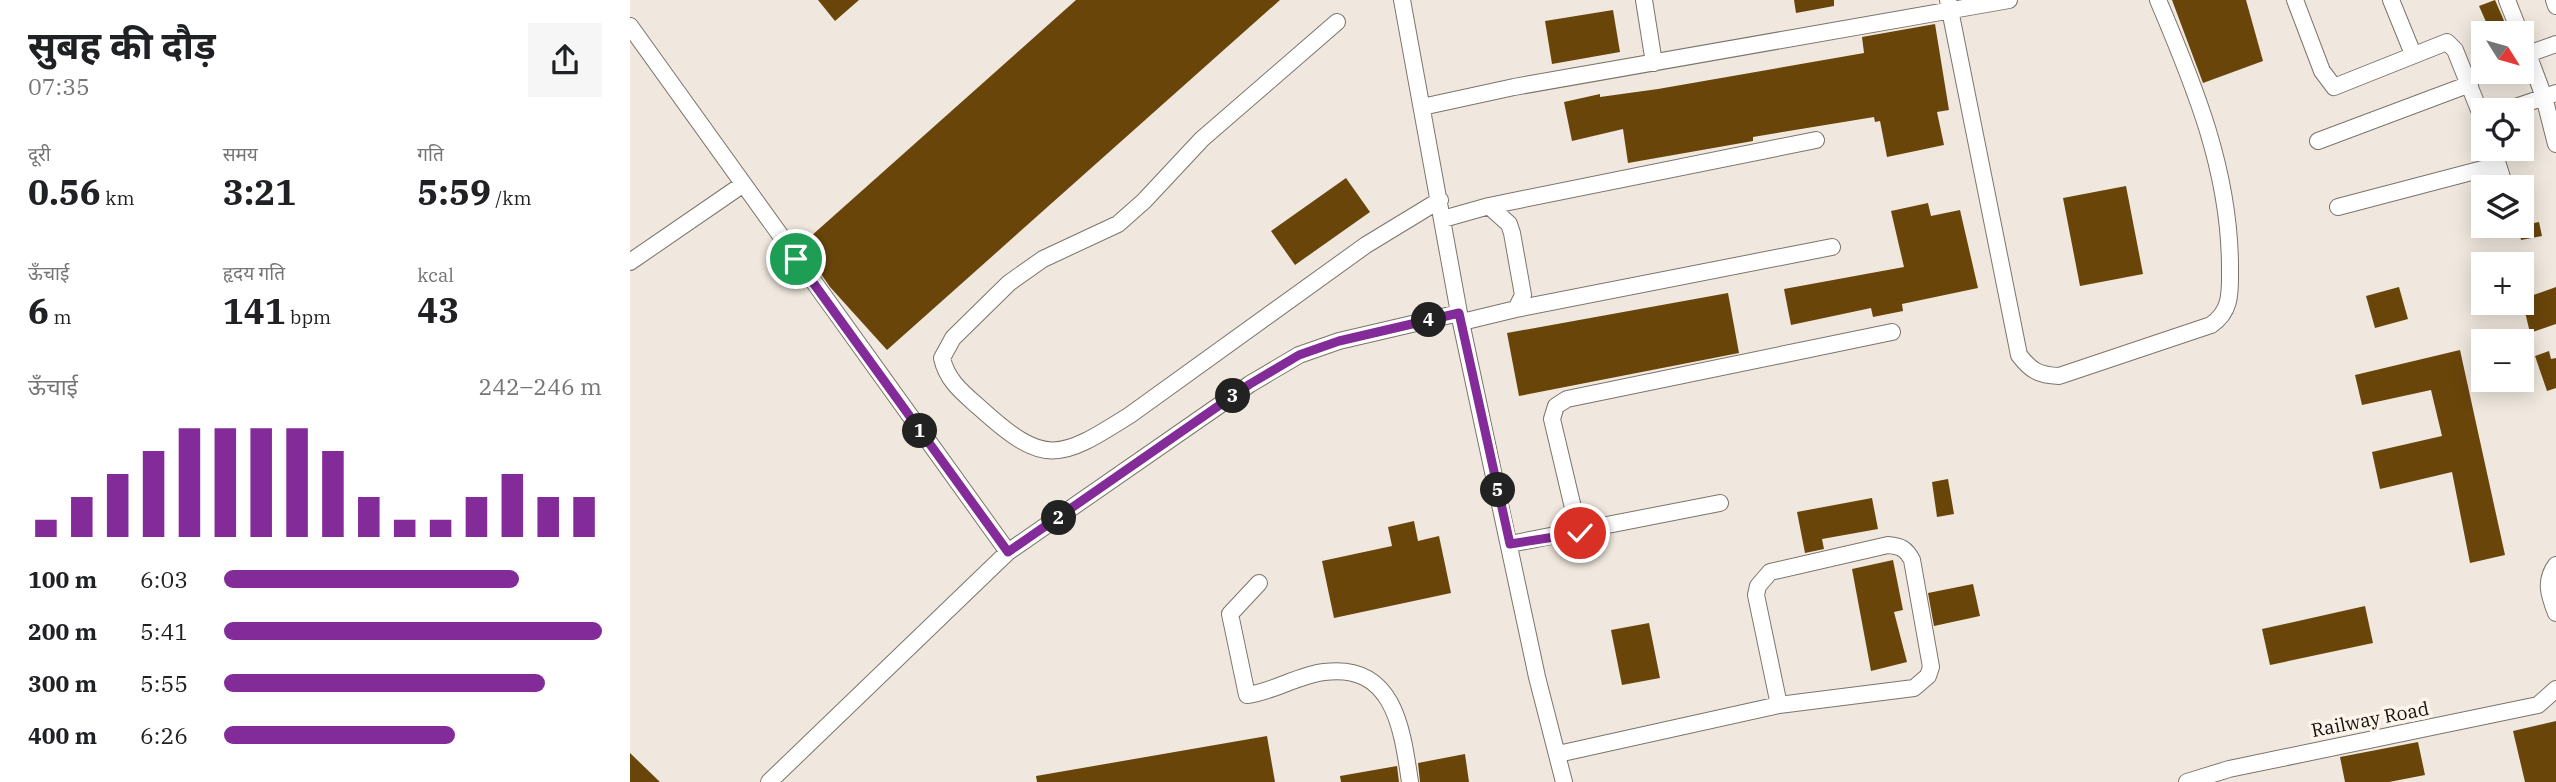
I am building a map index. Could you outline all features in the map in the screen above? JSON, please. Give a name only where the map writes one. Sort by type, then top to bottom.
[{"type":"street","points":[[1402,0],[1460,318],[1510,544],[1536,677],[1564,782]]},
{"type":"street","points":[[1644,0],[1654,63]]},
{"type":"street","points":[[1422,107],[1949,6],[2009,0]]},
{"type":"street","points":[[1949,6],[2019,355],[2029,368],[2040,375],[2059,376],[2211,325],[2226,311],[2230,300],[2230,232],[2223,178],[2158,0]]},
{"type":"street","points":[[2295,0],[2322,71],[2334,87],[2447,42],[2455,50],[2475,98]]},
{"type":"street","points":[[2391,0],[2413,54]]},
{"type":"street","points":[[2507,0],[2515,21]]},
{"type":"street","points":[[2554,0],[2556,6]]},
{"type":"street","points":[[1337,22],[1202,139],[1144,201],[1118,224],[1043,259],[1009,283],[953,338],[942,358],[946,374],[994,421],[1034,450],[1057,451],[1073,447],[1091,440],[1130,415],[1366,245],[1440,200]]},
{"type":"street","points":[[630,26],[1008,552]]},
{"type":"street","points":[[2534,52],[2556,44]]},
{"type":"street","points":[[2534,65],[2550,95],[2556,144]]},
{"type":"street","points":[[2318,141],[2470,84]]},
{"type":"street","points":[[1443,219],[1489,206],[1816,140]]},
{"type":"street","points":[[2497,161],[2501,175]]},
{"type":"street","points":[[2338,207],[2498,166]]},
{"type":"street","points":[[630,262],[743,186]]},
{"type":"street","points":[[1489,206],[1503,216],[1512,233],[1523,295],[1516,309]]},
{"type":"street","points":[[769,782],[1008,552],[1250,384],[1299,355],[1339,341],[1832,247]]},
{"type":"street","points":[[1580,533],[1552,419],[1556,406],[1567,399],[1892,332]]},
{"type":"street","points":[[1510,544],[1580,533],[1720,503]]},
{"type":"street","points":[[1558,754],[1779,705],[1914,688],[1922,684],[1931,667],[1912,560],[1907,551],[1898,545],[1888,545],[1770,572],[1763,578],[1756,595],[1779,705]]},
{"type":"street","points":[[2556,565],[2549,578],[2547,591],[2556,612]]},
{"type":"street","points":[[1259,583],[1230,614],[1247,695],[1323,672],[1359,673],[1375,680],[1391,704],[1405,749],[1410,782]]},
{"type":"street","name":"Railway Road","points":[[2187,782],[2229,769],[2538,705],[2556,689]]},
{"type":"building","points":[[818,0],[859,0],[835,21]]},
{"type":"building","points":[[1076,0],[1280,0],[887,350],[830,287],[801,245]]},
{"type":"building","points":[[1794,0],[1834,0],[1834,6],[1796,13]]},
{"type":"building","points":[[2172,0],[2246,0],[2263,61],[2203,83]]},
{"type":"building","points":[[2495,0],[2504,21],[2486,21],[2479,6]]},
{"type":"building","points":[[1613,10],[1620,52],[1552,64],[1545,21]]},
{"type":"building","points":[[1935,24],[1949,110],[1937,112],[1944,145],[1887,157],[1880,121],[1875,122],[1874,117],[1753,137],[1753,141],[1628,163],[1623,129],[1572,141],[1564,102],[1600,94],[1600,97],[1658,89],[1864,53],[1862,37]]},
{"type":"building","points":[[1346,178],[1370,212],[1295,265],[1271,231]]},
{"type":"building","points":[[2126,186],[2143,274],[2080,286],[2063,198]]},
{"type":"building","points":[[1928,203],[1931,216],[1960,210],[1978,288],[1902,304],[1903,311],[1873,317],[1871,308],[1791,325],[1784,289],[1904,267],[1891,211]]},
{"type":"building","points":[[2539,222],[2542,236],[2534,238],[2534,223]]},
{"type":"building","points":[[2399,287],[2408,319],[2375,328],[2366,296]]},
{"type":"building","points":[[2556,287],[2556,324],[2534,332],[2534,329],[2529,329],[2526,315],[2534,315],[2534,295]]},
{"type":"building","points":[[1728,293],[1739,353],[1519,396],[1507,333]]},
{"type":"building","points":[[2460,350],[2505,555],[2470,563],[2452,472],[2380,489],[2372,452],[2442,436],[2431,390],[2362,405],[2355,375]]},
{"type":"building","points":[[2549,351],[2551,359],[2556,358],[2556,388],[2547,391],[2535,356]]},
{"type":"building","points":[[1948,479],[1954,514],[1937,517],[1932,482]]},
{"type":"building","points":[[1872,498],[1878,529],[1822,539],[1824,549],[1805,553],[1797,512]]},
{"type":"building","points":[[1414,521],[1418,541],[1439,536],[1451,593],[1334,618],[1322,561],[1392,546],[1388,527]]},
{"type":"building","points":[[1893,560],[1903,610],[1894,612],[1907,662],[1871,671],[1852,569]]},
{"type":"building","points":[[1973,584],[1980,616],[1934,626],[1928,593]]},
{"type":"building","points":[[2365,606],[2373,643],[2270,665],[2262,629]]},
{"type":"building","points":[[1649,623],[1660,678],[1622,685],[1611,630]]},
{"type":"building","points":[[2556,721],[2556,782],[2525,782],[2513,731]]},
{"type":"building","points":[[1267,736],[1275,782],[1037,782],[1036,776]]},
{"type":"building","points":[[2418,742],[2425,775],[2389,782],[2345,782],[2340,757]]},
{"type":"building","points":[[630,753],[660,782],[630,782]]},
{"type":"building","points":[[1465,754],[1469,782],[1420,782],[1418,763]]},
{"type":"building","points":[[1397,766],[1399,782],[1341,782],[1340,776]]},
{"type":"route","points":[[796,259],[1008,552],[1250,384],[1299,355],[1339,341],[1459,313],[1510,544],[1580,533]]}]
